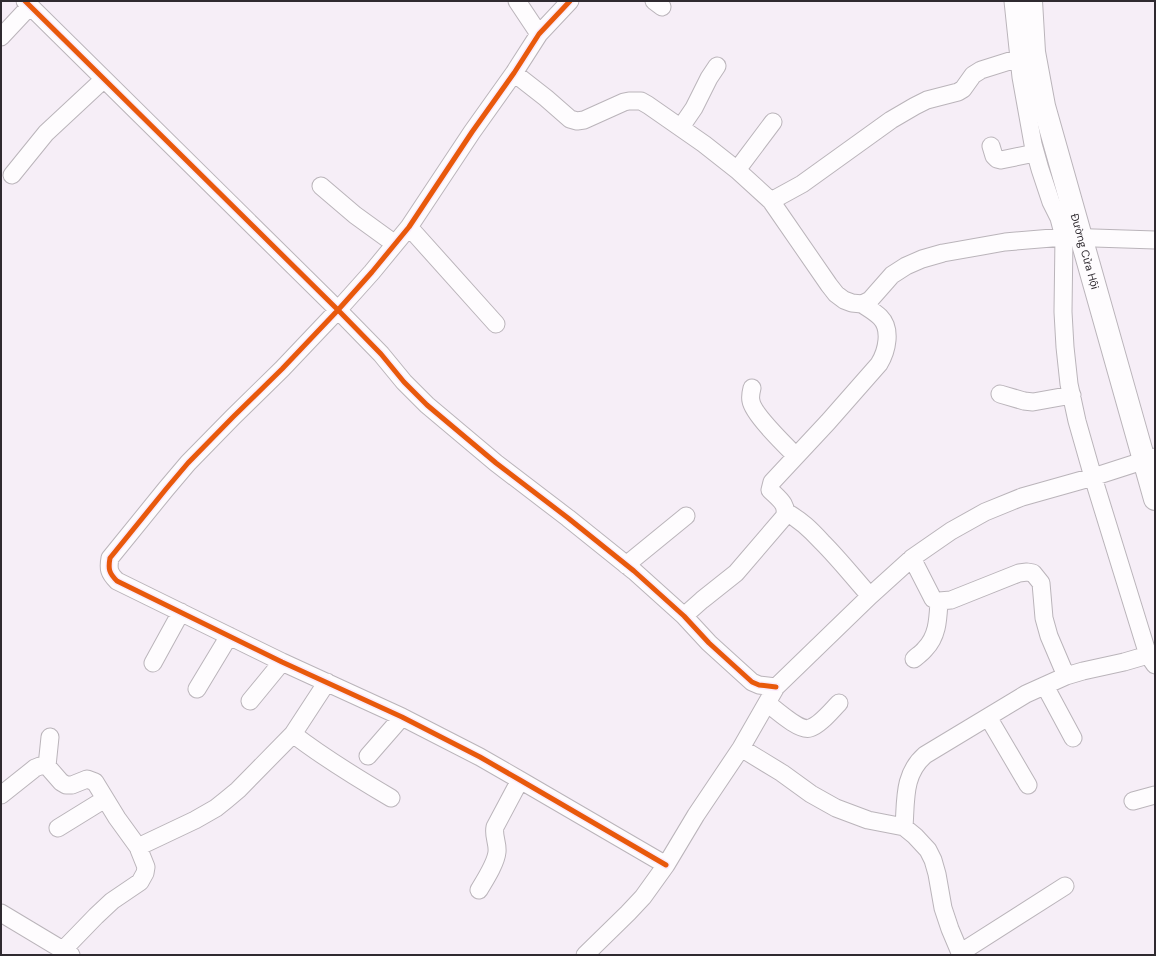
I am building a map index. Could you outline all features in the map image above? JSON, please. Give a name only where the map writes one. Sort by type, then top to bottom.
[{"type":"main road","name":"Đường Cửa Hội","points":[[1031,1],[1027,55],[1044,106],[1072,237],[1150,459],[1155,499]]},
{"type":"street","points":[[516,1],[539,34]]},
{"type":"street","points":[[570,1],[539,34],[409,227],[338,310],[282,369],[188,463],[110,558],[108,566],[112,576],[117,581],[282,662],[402,717],[520,780],[666,865]]},
{"type":"street","points":[[904,827],[910,775],[915,766],[925,755],[1026,694],[1066,676],[1084,670],[1124,662],[1152,660],[1093,477],[1077,421],[1065,347],[1063,312],[1072,237],[1059,218],[1051,202],[1035,153],[1029,123],[1027,55],[1013,1]]},
{"type":"street","points":[[1,37],[28,3],[338,310],[381,354],[404,382],[427,405],[496,463],[568,518],[626,566],[684,616],[709,643],[752,682],[759,685],[776,687]]},
{"type":"street","points":[[771,201],[802,184],[891,120],[914,106],[927,100],[958,92],[963,89],[973,75],[981,70],[1027,55]]},
{"type":"street","points":[[681,127],[694,108],[709,78],[717,66]]},
{"type":"street","points":[[514,73],[570,119],[581,121],[624,102],[641,101],[681,127],[737,170],[771,201],[828,285],[836,294],[844,300],[862,304],[881,317],[885,324],[887,341],[884,356],[770,485],[770,490],[785,507],[786,512],[784,517],[736,573],[684,616]]},
{"type":"street","points":[[12,175],[46,133],[104,79]]},
{"type":"street","points":[[737,170],[773,122]]},
{"type":"street","points":[[991,146],[994,156],[1001,160],[1035,153]]},
{"type":"street","points":[[321,186],[355,215],[394,244]]},
{"type":"street","points":[[409,227],[496,324]]},
{"type":"street","points":[[862,304],[870,300],[892,275],[906,266],[922,259],[943,253],[1005,242],[1072,237],[1155,240]]},
{"type":"street","points":[[752,388],[751,402],[759,415],[796,456]]},
{"type":"street","points":[[1000,394],[1033,402],[1072,395]]},
{"type":"street","points":[[585,955],[643,897],[666,865],[696,815],[741,748],[776,687],[870,596],[912,558],[951,531],[985,512],[1022,497],[1150,459]]},
{"type":"street","points":[[786,512],[804,523],[870,596]]},
{"type":"street","points":[[626,566],[686,516]]},
{"type":"street","points":[[912,558],[933,599],[939,601],[950,600],[1019,573],[1033,573],[1041,583],[1044,618],[1049,636],[1066,676]]},
{"type":"street","points":[[914,659],[926,648],[932,639],[937,626],[939,601]]},
{"type":"street","points":[[153,663],[181,612]]},
{"type":"street","points":[[197,689],[229,636]]},
{"type":"street","points":[[250,701],[282,662]]},
{"type":"street","points":[[138,847],[196,820],[216,808],[238,790],[293,734],[327,682]]},
{"type":"street","points":[[1045,686],[1072,738]]},
{"type":"street","points":[[767,703],[805,729],[810,729],[818,723],[839,703]]},
{"type":"street","points":[[368,756],[402,717]]},
{"type":"street","points":[[988,717],[1028,785]]},
{"type":"street","points":[[293,734],[312,749],[391,798]]},
{"type":"street","points":[[1,913],[67,952],[101,911],[143,879],[145,873],[146,867],[138,847],[93,780],[87,779],[72,785],[66,785],[61,782],[47,766],[50,737]]},
{"type":"street","points":[[741,748],[782,773],[811,794],[836,808],[868,820],[904,827],[915,836],[928,850],[932,860],[937,874],[942,908],[960,954],[1065,886]]},
{"type":"street","points":[[1,795],[35,768],[47,766]]},
{"type":"street","points":[[479,890],[497,854],[494,832],[495,827],[520,780]]},
{"type":"street","points":[[1133,801],[1155,795]]},
{"type":"street","points":[[58,828],[105,799]]},
{"type":"cycle path","points":[[25,1],[338,310],[381,354],[404,382],[427,405],[496,463],[634,571],[684,616],[709,643],[752,682],[759,685],[776,687]]},
{"type":"cycle path","points":[[570,1],[539,34],[409,227],[338,310],[282,369],[188,463],[110,558],[109,568],[112,576],[117,581],[282,662],[402,717],[480,757],[666,865]]}]
